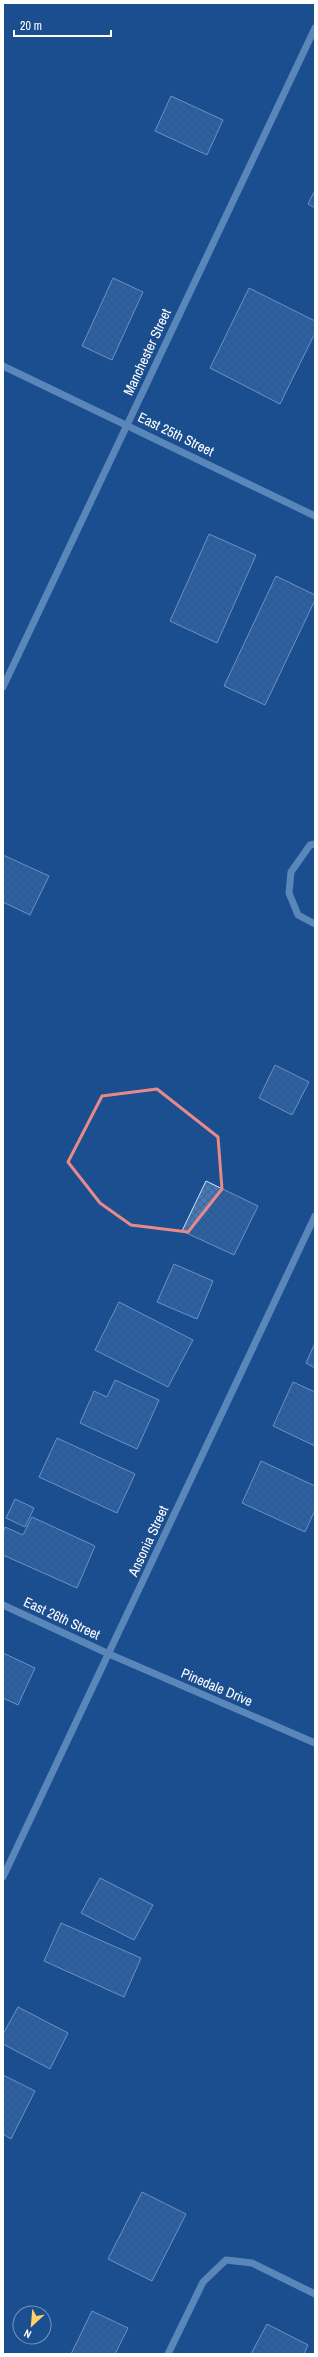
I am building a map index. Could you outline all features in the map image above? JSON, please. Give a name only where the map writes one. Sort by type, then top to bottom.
[{"type":"street","name":"Manchester Street","points":[[3,687],[315,28]]},
{"type":"street","name":"East 25th Street","points":[[3,366],[315,516]]},
{"type":"street","points":[[315,844],[310,845],[291,872],[289,893],[298,915],[315,924]]},
{"type":"street","name":"Ansonia Street","points":[[3,1877],[315,1216]]},
{"type":"street","name":"East 26th Street","points":[[3,1605],[109,1654]]},
{"type":"street","name":"Pinedale Drive","points":[[109,1654],[315,1743]]},
{"type":"street","points":[[168,2354],[203,2282],[226,2260],[252,2263],[315,2294]]},
{"type":"highlighted area","points":[[157,1089],[218,1137],[222,1189],[188,1232],[131,1225],[100,1203],[68,1162],[102,1096]]},
{"type":"building","points":[[171,96],[223,120],[207,155],[155,131]]},
{"type":"building","points":[[315,190],[315,208],[308,204]]},
{"type":"building","points":[[113,278],[143,292],[112,360],[82,346]]},
{"type":"building","points":[[249,288],[315,321],[315,333],[280,404],[210,368]]},
{"type":"building","points":[[209,534],[256,555],[217,643],[170,621]]},
{"type":"building","points":[[276,576],[315,595],[315,600],[265,705],[224,686]]},
{"type":"building","points":[[3,855],[49,876],[30,915],[3,902]]},
{"type":"building","points":[[275,1065],[309,1082],[292,1115],[259,1098]]},
{"type":"building","points":[[206,1181],[258,1206],[234,1255],[182,1231]]},
{"type":"building","points":[[174,1264],[213,1281],[197,1319],[157,1302]]},
{"type":"building","points":[[119,1302],[193,1340],[168,1387],[95,1350]]},
{"type":"building","points":[[315,1343],[315,1368],[306,1363]]},
{"type":"building","points":[[115,1380],[159,1400],[137,1449],[80,1423],[94,1391],[107,1397]]},
{"type":"building","points":[[293,1382],[315,1392],[315,1446],[273,1426]]},
{"type":"building","points":[[57,1438],[135,1474],[117,1513],[39,1477]]},
{"type":"building","points":[[261,1461],[315,1486],[315,1510],[305,1532],[242,1503]]},
{"type":"building","points":[[15,1499],[34,1508],[25,1527],[6,1518]]},
{"type":"building","points":[[32,1517],[95,1546],[77,1588],[3,1555],[3,1533],[5,1527],[23,1535]]},
{"type":"building","points":[[3,1653],[35,1668],[18,1705],[3,1698]]},
{"type":"building","points":[[100,1878],[153,1905],[134,1940],[81,1913]]},
{"type":"building","points":[[61,1923],[141,1958],[124,1997],[44,1961]]},
{"type":"building","points":[[18,2007],[68,2033],[50,2069],[3,2044],[3,2034]]},
{"type":"building","points":[[3,2075],[35,2091],[11,2139],[3,2134]]},
{"type":"building","points":[[142,2192],[186,2214],[152,2281],[108,2259]]},
{"type":"building","points":[[92,2311],[128,2328],[115,2354],[71,2354]]},
{"type":"building","points":[[267,2324],[308,2345],[304,2354],[251,2354]]}]
